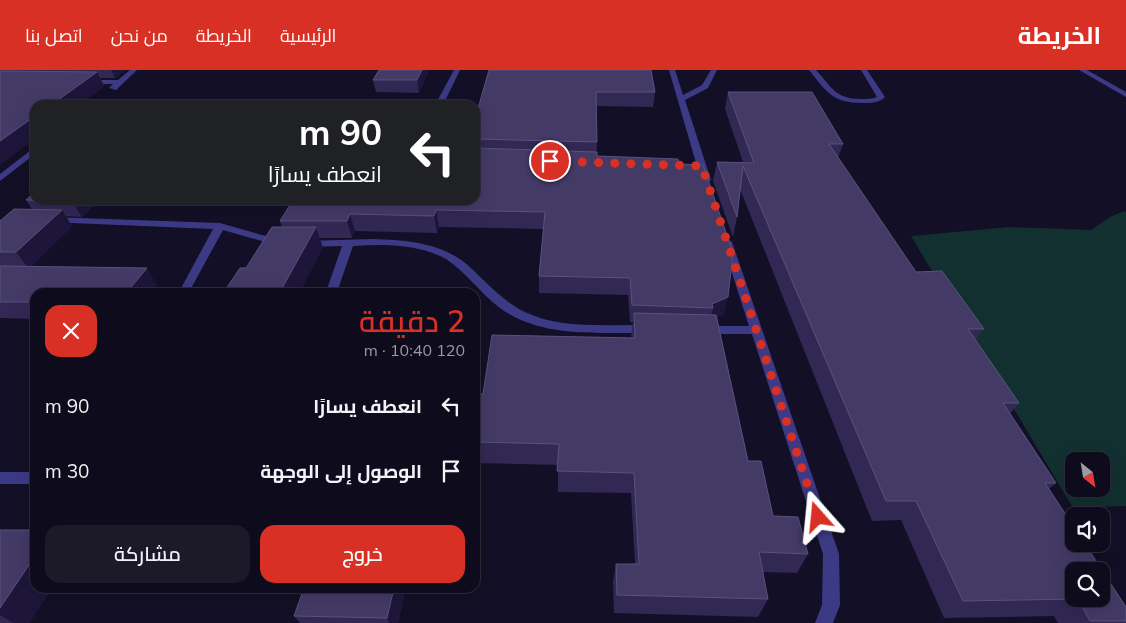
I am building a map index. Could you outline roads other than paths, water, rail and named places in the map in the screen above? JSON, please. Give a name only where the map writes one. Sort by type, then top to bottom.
[{"type":"street","points":[[98,100],[134,70]]},
{"type":"street","points":[[441,100],[457,70]]},
{"type":"street","points":[[672,70],[697,166],[711,193]]},
{"type":"street","points":[[680,100],[705,86],[714,70]]},
{"type":"street","points":[[812,70],[833,96],[839,100],[847,102],[877,101],[881,97],[864,70]]},
{"type":"street","points":[[1082,70],[1126,95]]},
{"type":"street","points":[[80,82],[119,82]]},
{"type":"street","points":[[0,178],[30,154]]},
{"type":"street","points":[[38,220],[220,226],[279,243],[396,243],[420,246],[442,253],[463,266],[504,305],[527,319],[543,323],[660,329]]},
{"type":"street","points":[[186,288],[220,226]]},
{"type":"street","points":[[723,230],[831,554],[831,604],[824,623]]},
{"type":"street","points":[[332,288],[348,244]]},
{"type":"street","points":[[689,330],[756,330]]},
{"type":"street","points":[[0,478],[30,478]]}]
